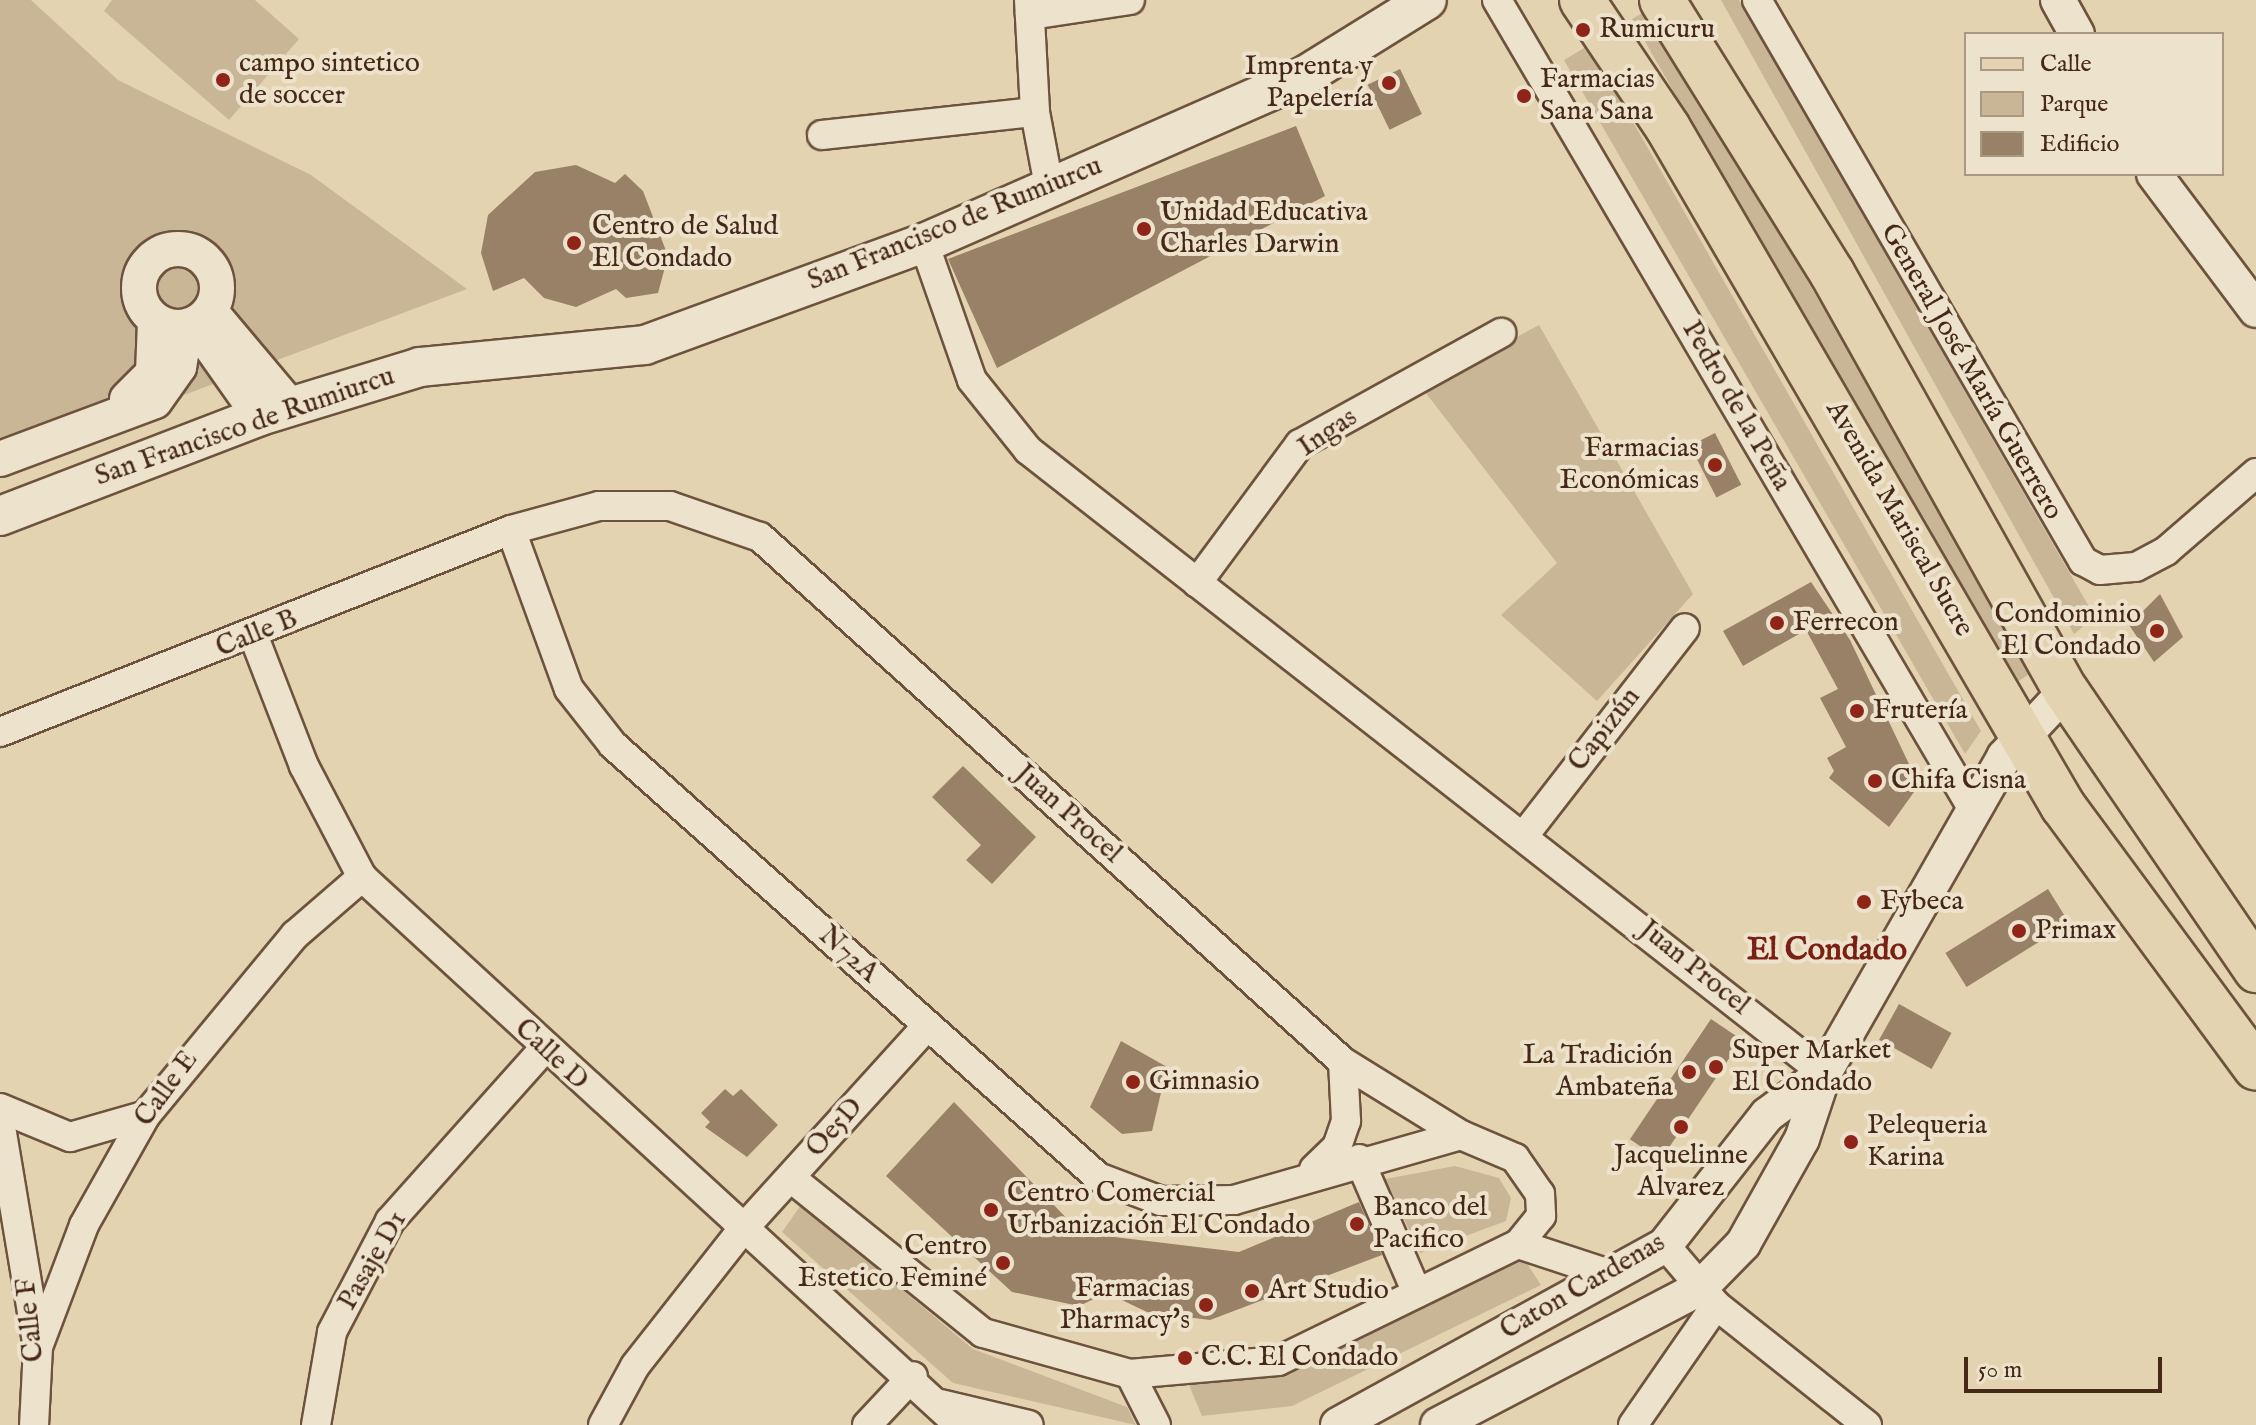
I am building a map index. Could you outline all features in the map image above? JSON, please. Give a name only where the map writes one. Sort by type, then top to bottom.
[{"type":"main road","name":"San Francisco de Rumiurcu","points":[[0,516],[275,411],[420,367],[645,345],[924,243],[1306,75],[1427,0]]},
{"type":"main road","name":"Avenida Mariscal Sucre","points":[[1582,0],[1668,128],[2024,734],[2063,806],[2153,936],[2256,1068]]},
{"type":"main road","points":[[1662,0],[1832,273],[2066,691],[2256,970]]},
{"type":"street","points":[[1049,186],[1035,112],[1030,8],[1130,0]]},
{"type":"street","name":"Pedro de la Peña","points":[[1497,0],[1974,811]]},
{"type":"street","name":"General José María Guerrero","points":[[1757,0],[2083,561],[2100,570],[2136,567],[2166,551],[2256,473]]},
{"type":"street","points":[[2058,0],[2076,32]]},
{"type":"street","points":[[822,135],[1035,112]]},
{"type":"street","points":[[2156,176],[2256,310]]},
{"type":"street","name":"Juan Procel","points":[[924,243],[953,342],[991,405],[1028,450],[1526,833],[1824,1073]]},
{"type":"street","points":[[186,321],[275,411]]},
{"type":"street","points":[[0,438],[141,389],[186,321]]},
{"type":"street","points":[[0,459],[155,401],[179,367],[186,321]]},
{"type":"street","name":"Ingas","points":[[1197,583],[1300,444],[1501,333]]},
{"type":"street","name":"Juan Procel","points":[[511,530],[599,506],[670,506],[760,537],[1343,1062],[1461,1135],[1499,1147],[1529,1171],[1541,1216],[1518,1244]]},
{"type":"street","name":"Calle B","points":[[0,732],[254,637],[511,530]]},
{"type":"street","name":"N72A","points":[[511,530],[569,689],[613,745],[1098,1177],[1161,1201],[1234,1200],[1310,1173],[1461,1135]]},
{"type":"street","name":"Capizún","points":[[1526,833],[1685,628]]},
{"type":"street","name":"Calle D","points":[[254,637],[304,766],[362,877],[544,1049],[743,1229],[913,1376],[950,1414],[1029,1425]]},
{"type":"street","name":"Caton Cardenas","points":[[1633,1425],[1743,1244],[1802,1139],[1824,1073],[1974,811],[2024,734],[2066,691]]},
{"type":"street","name":"Calle E","points":[[38,1347],[84,1225],[146,1115],[295,935],[362,877]]},
{"type":"street","name":"Oe5D","points":[[603,1425],[635,1366],[743,1229],[927,1026]]},
{"type":"street","name":"Pasaje D1","points":[[316,1425],[332,1332],[390,1221],[544,1049]]},
{"type":"street","name":"N72A","points":[[1310,1173],[1337,1147],[1346,1121],[1343,1062]]},
{"type":"street","name":"Caton Cardenas","points":[[1338,1425],[1385,1414],[1501,1335],[1665,1245],[1767,1115],[1824,1073]]},
{"type":"street","points":[[0,1108],[70,1137],[146,1115]]},
{"type":"street","name":"Calle F","points":[[0,1121],[38,1347],[34,1425]]},
{"type":"street","points":[[1359,1159],[1417,1293]]},
{"type":"street","points":[[791,1178],[983,1333],[1130,1374],[1259,1367],[1518,1244],[1609,1274]]},
{"type":"street","points":[[1665,1245],[1708,1297],[1867,1425]]},
{"type":"street","name":"Caton Cardenas","points":[[1438,1425],[1524,1377],[1708,1297]]},
{"type":"street","points":[[1501,1335],[1524,1377]]},
{"type":"street","points":[[1130,1374],[1156,1425]]},
{"type":"street","points":[[867,1425],[913,1376]]},
{"type":"green space","points":[[0,0],[31,0],[118,80],[311,175],[467,289],[0,464]]},
{"type":"green space","name":"campo sintetico de soccer","points":[[112,0],[255,0],[299,39],[229,120],[104,11]]},
{"type":"green space","points":[[1721,0],[1739,0],[2095,617],[2074,634]]},
{"type":"green space","points":[[1647,10],[2037,669],[2014,684],[1632,19]]},
{"type":"green space","points":[[1589,45],[1981,731],[1965,754],[1564,60]]},
{"type":"green space","points":[[1539,325],[1693,594],[1597,701],[1501,615],[1557,563],[1422,388]]},
{"type":"green space","points":[[1455,1166],[1499,1178],[1511,1198],[1506,1221],[1420,1253],[1385,1179]]},
{"type":"green space","points":[[801,1205],[973,1349],[1127,1407],[1136,1425],[953,1383],[782,1232]]},
{"type":"green space","points":[[1524,1259],[1541,1285],[1292,1406],[1202,1416],[1189,1385],[1270,1377]]},
{"type":"building","points":[[1400,69],[1422,114],[1390,130],[1368,85]]},
{"type":"building","name":"Unidad Educativa Charles Darwin","points":[[1296,126],[1325,196],[997,368],[948,259]]},
{"type":"building","name":"Centro de Salud El Condado","points":[[576,165],[615,183],[625,174],[643,191],[668,256],[658,293],[626,298],[616,289],[576,307],[544,298],[524,278],[493,291],[481,253],[488,215],[535,172]]},
{"type":"building","name":"Farmacias Económicas","points":[[1715,433],[1741,485],[1716,497],[1690,446]]},
{"type":"building","points":[[1811,582],[1850,640],[1919,785],[1889,827],[1829,778],[1834,771],[1827,758],[1846,747],[1820,698],[1838,689],[1806,630],[1743,666],[1723,631]]},
{"type":"building","name":"Condominio El Condado","points":[[2160,594],[2183,637],[2154,662],[2129,625]]},
{"type":"building","points":[[963,766],[1036,837],[992,884],[966,860],[981,845],[932,797]]},
{"type":"building","name":"Primax","points":[[2048,889],[2069,923],[1967,987],[1945,953]]},
{"type":"building","points":[[1899,1004],[1951,1033],[1932,1069],[1879,1040]]},
{"type":"building","points":[[1711,1019],[1742,1040],[1661,1160],[1630,1139]]},
{"type":"building","name":"Gimnasio","points":[[1121,1041],[1167,1067],[1152,1131],[1122,1134],[1090,1107]]},
{"type":"building","points":[[725,1089],[733,1096],[741,1089],[778,1125],[747,1157],[705,1127],[710,1122],[701,1113]]},
{"type":"building","name":"Centro Comercial Urbanización El Condado","points":[[954,1102],[1081,1233],[1239,1252],[1359,1202],[1382,1255],[1210,1320],[1147,1312],[1107,1293],[1079,1306],[1012,1292],[886,1176]]},
{"type":"place","name":"Rumicuru","points":[[1583,30]]},
{"type":"place","name":"campo sintetico de soccer","points":[[223,80]]},
{"type":"place","name":"Imprenta y Papelería","points":[[1389,83]]},
{"type":"place","name":"Farmacias Sana Sana","points":[[1524,96]]},
{"type":"place","name":"Unidad Educativa Charles Darwin","points":[[1144,229]]},
{"type":"place","name":"Centro de Salud El Condado","points":[[574,243]]},
{"type":"place","name":"Farmacias Económicas","points":[[1715,465]]},
{"type":"place","name":"Ferrecon","points":[[1777,623]]},
{"type":"place","name":"Condominio El Condado","points":[[2157,631]]},
{"type":"place","name":"Frutería","points":[[1857,711]]},
{"type":"place","name":"Chifa Cisna","points":[[1875,781]]},
{"type":"place","name":"Fybeca","points":[[1864,902]]},
{"type":"place","name":"Primax","points":[[2019,931]]},
{"type":"place","name":"Super Market El Condado","points":[[1716,1067]]},
{"type":"place","name":"La Tradición Ambateña","points":[[1689,1072]]},
{"type":"place","name":"Gimnasio","points":[[1133,1082]]},
{"type":"place","name":"Jacquelinne Alvarez","points":[[1681,1127]]},
{"type":"place","name":"Pelequeria Karina","points":[[1851,1142]]},
{"type":"place","name":"Centro Comercial Urbanización El Condado","points":[[991,1210]]},
{"type":"place","name":"Banco del Pacifico","points":[[1357,1224]]},
{"type":"place","name":"Centro Estetico Feminé","points":[[1003,1263]]},
{"type":"place","name":"Art Studio","points":[[1252,1291]]},
{"type":"place","name":"Farmacias Pharmacy's","points":[[1206,1305]]},
{"type":"place","name":"C.C. El Condado","points":[[1185,1358]]},
{"type":"district","name":"El Condado","points":[[1827,951]]}]
